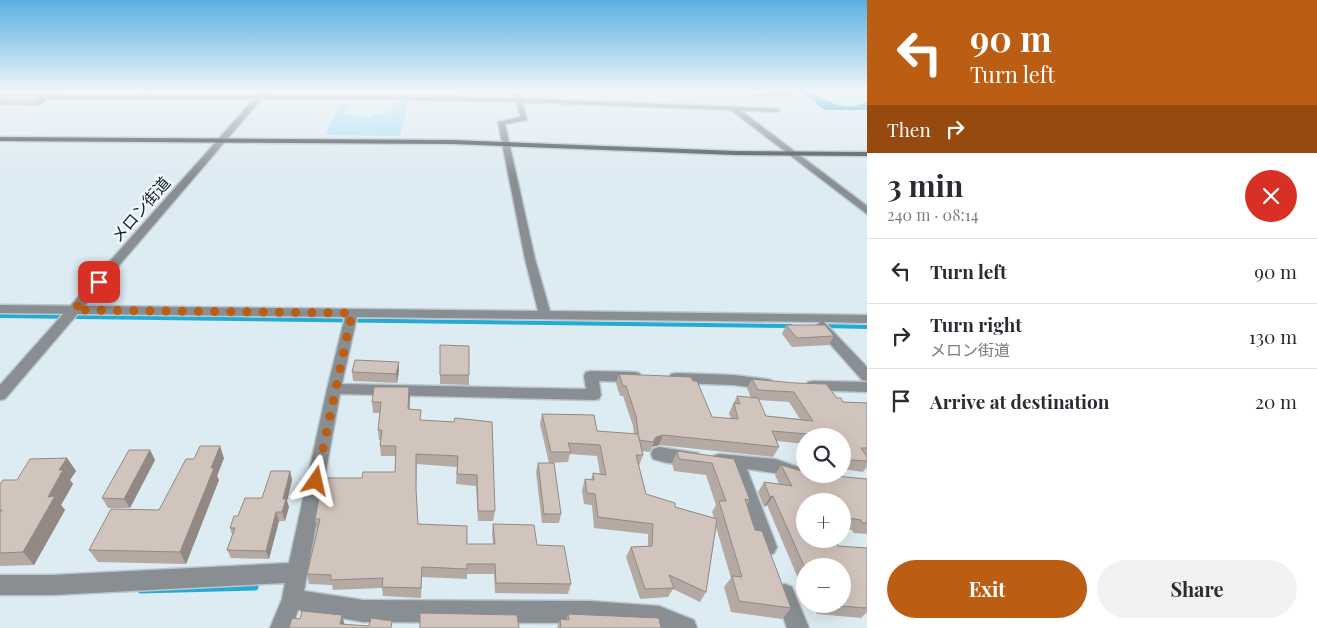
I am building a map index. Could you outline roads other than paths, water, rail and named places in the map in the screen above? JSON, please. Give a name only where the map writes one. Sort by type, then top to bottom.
[{"type":"main road","points":[[0,139],[506,144],[794,154],[867,154]]},
{"type":"street","name":"メロン街道","points":[[0,395],[242,119]]},
{"type":"street","points":[[523,119],[501,122],[530,258],[545,315]]},
{"type":"street","points":[[748,119],[867,211]]},
{"type":"street","points":[[0,309],[69,316],[351,320],[545,315],[820,324],[867,319]]},
{"type":"street","points":[[281,628],[292,599],[334,390],[351,320]]},
{"type":"street","points":[[820,324],[867,376]]},
{"type":"street","points":[[334,390],[594,395],[591,376],[733,380],[780,385]]},
{"type":"street","points":[[798,386],[867,387]]},
{"type":"street","points":[[659,454],[775,466],[796,473]]},
{"type":"street","points":[[735,461],[773,563]]},
{"type":"street","points":[[0,585],[53,585],[297,573]]},
{"type":"street","points":[[780,582],[798,628]]},
{"type":"street","points":[[292,599],[363,610],[590,612],[659,617],[686,628]]},
{"type":"waterway","points":[[0,316],[791,326]]},
{"type":"waterway","points":[[824,326],[867,327]]},
{"type":"waterway","points":[[141,590],[255,587]]}]
